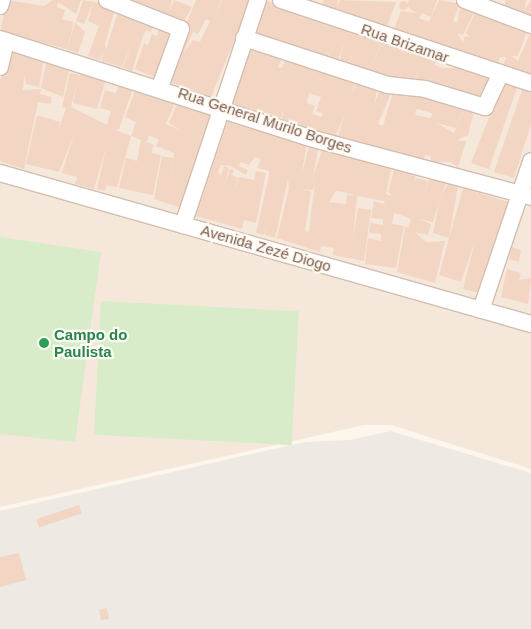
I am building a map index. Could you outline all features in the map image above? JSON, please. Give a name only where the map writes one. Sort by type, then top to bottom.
[{"type":"street","points":[[0,6],[2,0]]},
{"type":"street","points":[[106,0],[181,29],[160,86]]},
{"type":"street","points":[[183,225],[258,0]]},
{"type":"street","name":"Rua Brizamar","points":[[281,0],[500,75],[531,83]]},
{"type":"street","points":[[465,0],[531,25]]},
{"type":"street","points":[[244,38],[394,87],[425,89],[485,107],[489,105],[500,75]]},
{"type":"street","points":[[0,67],[3,40]]},
{"type":"street","name":"Rua General Murilo Borges","points":[[3,40],[160,86],[310,138],[526,195]]},
{"type":"street","points":[[481,310],[526,195],[531,161]]},
{"type":"street","name":"Avenida Zezé Diogo","points":[[0,173],[531,324]]},
{"type":"shaded area","points":[[0,0],[531,0],[531,469],[391,425],[364,425],[0,507]]},
{"type":"shaded area","points":[[391,431],[531,473],[531,629],[0,629],[0,511],[305,442],[349,440]]},
{"type":"green space","name":"Campo do Paulista","points":[[0,237],[101,252],[75,442],[0,434]]},
{"type":"green space","points":[[101,301],[299,311],[292,445],[94,435]]},
{"type":"building","points":[[7,0],[44,6],[53,0],[81,0],[76,14],[58,2],[57,7],[65,10],[62,19],[74,22],[67,49],[0,32]]},
{"type":"building","points":[[83,0],[116,6],[105,44],[106,50],[119,8],[155,21],[151,32],[146,30],[143,36],[132,71],[123,67],[132,42],[122,67],[102,61],[103,52],[100,60],[88,56],[99,26],[88,21],[93,3],[84,24],[76,21]]},
{"type":"building","points":[[127,0],[172,0],[169,12],[174,0],[192,7],[182,26]]},
{"type":"building","points":[[196,0],[221,0],[216,15],[222,0],[251,0],[211,97],[163,80]],"holes":[[[206,19],[210,21],[200,42],[193,40],[183,54],[193,32],[198,34]]]},
{"type":"building","points":[[264,0],[382,40],[371,68],[383,40],[437,58],[435,65],[442,68],[463,68],[459,81],[463,69],[494,80],[487,105],[442,89],[444,82],[441,89],[415,83],[419,68],[413,86],[348,65],[354,48],[347,66],[339,62],[345,42],[337,63],[328,59],[332,47],[327,59],[248,35]]},
{"type":"building","points":[[324,0],[338,0],[337,6],[340,0],[396,2],[385,32],[321,7]]},
{"type":"building","points":[[403,0],[408,5],[403,10],[398,5]]},
{"type":"building","points":[[409,0],[437,0],[431,17],[422,13],[419,18],[429,22],[439,0],[460,4],[453,21],[457,22],[461,5],[475,10],[463,35],[457,33],[463,42],[465,36],[471,37],[466,33],[475,12],[528,29],[518,56],[512,56],[518,61],[531,31],[531,79],[502,70],[506,57],[500,57],[497,68],[457,58],[458,49],[455,57],[392,35],[401,11],[416,13],[407,6]]},
{"type":"building","points":[[506,0],[526,0],[525,10],[531,0],[531,20],[503,10]]},
{"type":"building","points":[[75,22],[85,32],[78,53],[67,50]]},
{"type":"building","points":[[160,27],[179,34],[161,80],[135,69],[144,43],[148,45],[152,34],[157,36]]},
{"type":"building","points":[[246,47],[273,50],[270,62],[272,56],[281,60],[278,67],[282,68],[289,52],[318,67],[317,72],[321,63],[357,76],[351,96],[359,76],[378,85],[374,105],[381,87],[392,91],[378,124],[383,126],[394,89],[465,106],[456,128],[437,123],[454,133],[466,105],[475,107],[468,135],[457,140],[466,141],[458,168],[451,162],[430,162],[431,156],[425,155],[424,160],[336,141],[346,112],[334,140],[280,125],[284,110],[279,121],[230,103]],"holes":[[[309,93],[321,97],[316,111],[323,113],[321,117],[312,114],[315,106],[307,103]],[[417,109],[432,113],[431,118],[415,115]]]},
{"type":"building","points":[[11,51],[44,57],[39,87],[26,84],[24,75],[23,90],[41,89],[40,94],[52,97],[51,104],[38,102],[24,169],[0,161],[0,80]]},
{"type":"building","points":[[47,58],[70,65],[63,97],[41,88]]},
{"type":"building","points":[[81,68],[107,76],[97,109],[73,103],[77,82],[71,107],[107,125],[111,111],[100,108],[105,90],[116,93],[120,80],[134,85],[119,129],[115,130],[131,136],[117,187],[106,185],[105,191],[97,189],[106,148],[94,189],[75,184],[77,177],[62,173],[74,135],[59,172],[26,164],[37,115],[60,122],[58,132],[66,108],[62,107],[70,73],[80,75]]},
{"type":"building","points":[[504,80],[518,85],[489,169],[471,163]]},
{"type":"building","points":[[137,86],[162,100],[164,95],[176,100],[166,124],[180,130],[169,123],[178,101],[211,114],[184,209],[154,199],[162,156],[173,158],[169,191],[174,153],[156,146],[159,140],[149,135],[147,142],[154,145],[151,153],[161,155],[153,195],[119,188],[126,158],[137,161],[141,140],[131,136],[136,122],[125,117]]},
{"type":"building","points":[[523,87],[531,90],[531,124],[514,178],[494,172]]},
{"type":"building","points":[[229,117],[307,144],[301,176],[310,143],[319,146],[312,180],[323,147],[385,164],[391,169],[386,194],[392,196],[388,192],[395,167],[416,177],[413,184],[417,178],[428,181],[420,208],[430,176],[448,180],[440,197],[449,182],[458,186],[449,238],[433,233],[439,203],[433,222],[419,219],[431,224],[428,235],[415,232],[426,242],[445,241],[435,283],[397,272],[405,227],[414,229],[408,227],[411,220],[394,213],[392,224],[404,226],[396,268],[365,264],[368,238],[381,241],[381,234],[369,233],[370,223],[383,225],[383,219],[371,218],[374,201],[385,204],[384,201],[357,196],[353,239],[358,208],[371,210],[364,261],[333,255],[334,248],[321,246],[320,252],[277,238],[289,188],[288,179],[275,238],[265,235],[267,227],[264,235],[256,233],[269,171],[257,168],[261,159],[255,157],[249,165],[240,162],[239,166],[248,170],[246,175],[230,166],[221,165],[218,172],[221,176],[224,166],[229,168],[223,189],[230,169],[234,170],[232,175],[238,178],[233,194],[239,177],[254,180],[256,171],[266,173],[256,223],[244,220],[242,229],[196,216]],"holes":[[[315,181],[309,232],[305,231],[311,191],[300,189],[313,190]],[[336,191],[344,192],[355,195],[347,195],[346,204],[329,202]]]},
{"type":"building","points":[[463,188],[508,202],[483,294],[463,289],[475,241],[461,282],[439,275]]},
{"type":"building","points":[[512,247],[521,250],[519,262],[509,259]]},
{"type":"building","points":[[507,269],[521,273],[519,280],[531,278],[528,304],[501,297]]},
{"type":"building","points":[[79,505],[82,514],[39,527],[36,519]]},
{"type":"building","points":[[19,553],[26,580],[0,587],[0,557]]},
{"type":"building","points":[[107,608],[109,619],[101,620],[99,609]]},
{"type":"place","name":"Campo do Paulista","points":[[44,343]]}]
